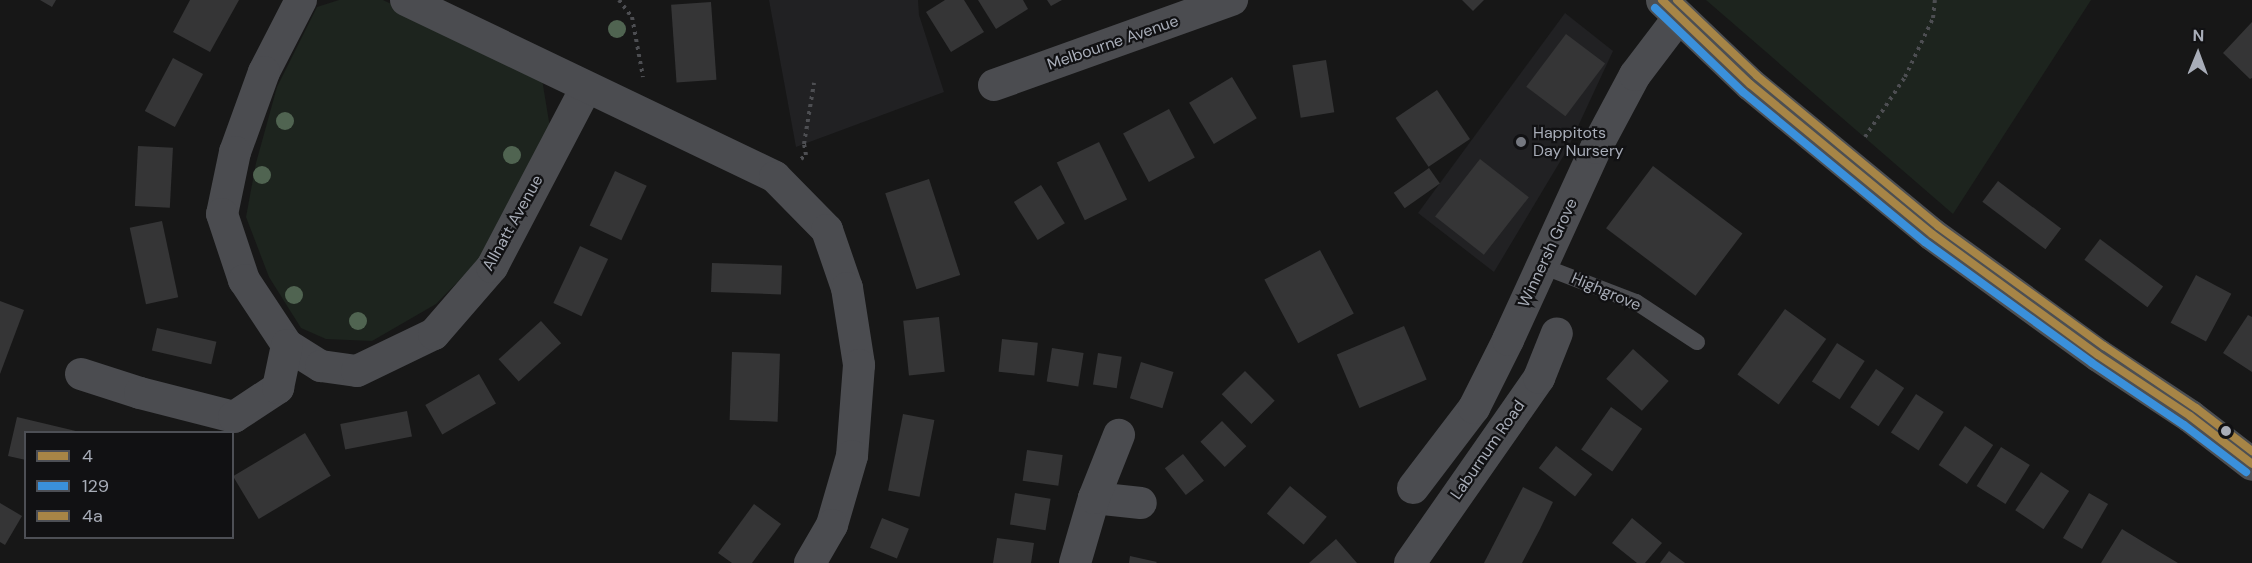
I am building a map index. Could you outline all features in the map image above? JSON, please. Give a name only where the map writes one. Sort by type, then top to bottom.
[{"type":"main road","points":[[1670,9],[1799,126],[1932,234],[2098,355],[2190,416],[2252,464]]},
{"type":"street","name":"Allnatt Avenue","points":[[301,0],[264,72],[238,142],[222,214],[244,280],[287,345],[321,366],[357,371],[434,334],[492,267],[586,88]]},
{"type":"street","points":[[406,0],[775,177],[826,230],[847,288],[859,365],[852,456],[832,525],[810,563]]},
{"type":"street","name":"Melbourne Avenue","points":[[994,85],[1232,0]]},
{"type":"street","name":"Winnersh Grove","points":[[1413,488],[1474,408],[1596,148],[1670,9]]},
{"type":"street","name":"Laburnum Road","points":[[1410,563],[1539,378],[1557,333]]},
{"type":"street","points":[[81,374],[140,393],[234,417],[278,388],[287,345]]},
{"type":"street","points":[[1075,563],[1094,498],[1119,435]]},
{"type":"street","points":[[1094,498],[1141,503]]},
{"type":"lane","name":"Highgrove","points":[[1542,266],[1636,302],[1697,342]]},
{"type":"path","points":[[619,0],[633,17],[649,115]]},
{"type":"path","points":[[1864,139],[1905,77],[1933,18],[1935,0]]},
{"type":"path","points":[[775,177],[806,155],[804,144],[814,83]]},
{"type":"shaded area","points":[[339,0],[383,0],[542,79],[551,134],[485,254],[436,304],[372,341],[326,339],[301,328],[269,277],[246,217],[256,163],[277,87],[317,7]]},
{"type":"shaded area","points":[[769,0],[918,0],[919,15],[944,92],[796,147]]},
{"type":"shaded area","points":[[1706,0],[2091,0],[1953,214]]},
{"type":"shaded area","name":"Happitots Day Nursery","points":[[1565,13],[1613,51],[1567,150],[1494,272],[1418,213]]},
{"type":"building","points":[[40,0],[56,0],[52,7]]},
{"type":"building","points":[[190,0],[239,0],[210,52],[173,32]]},
{"type":"building","points":[[945,0],[964,0],[984,32],[951,52],[926,12]]},
{"type":"building","points":[[978,0],[1023,0],[1028,9],[996,29]]},
{"type":"building","points":[[1047,0],[1062,0],[1051,6]]},
{"type":"building","points":[[1462,0],[1484,0],[1473,11]]},
{"type":"building","points":[[711,2],[716,80],[677,83],[671,5]]},
{"type":"building","points":[[2252,22],[2252,78],[2250,79],[2223,53]]},
{"type":"building","name":"Happitots Day Nursery","points":[[1566,34],[1605,63],[1565,116],[1526,87]]},
{"type":"building","points":[[173,58],[203,74],[175,127],[145,111]]},
{"type":"building","points":[[1326,60],[1334,112],[1301,118],[1292,65]]},
{"type":"building","points":[[1232,77],[1257,118],[1214,144],[1189,103]]},
{"type":"building","points":[[1437,90],[1470,139],[1429,167],[1396,118]]},
{"type":"building","points":[[1169,109],[1195,158],[1149,182],[1123,133]]},
{"type":"building","points":[[1099,142],[1127,200],[1085,220],[1057,163]]},
{"type":"building","points":[[138,146],[173,148],[170,208],[135,206]]},
{"type":"building","points":[[1480,159],[1529,197],[1484,255],[1435,217]]},
{"type":"building","points":[[1653,166],[1742,233],[1696,296],[1606,228]]},
{"type":"building","points":[[1429,168],[1440,184],[1405,208],[1394,193]]},
{"type":"building","points":[[615,171],[647,186],[621,240],[590,225]]},
{"type":"building","points":[[929,179],[960,275],[916,289],[885,193]]},
{"type":"building","points":[[1998,181],[2061,229],[2045,249],[1982,202]]},
{"type":"building","points":[[1041,185],[1065,223],[1038,240],[1014,202]]},
{"type":"building","points":[[162,221],[178,297],[146,304],[130,228]]},
{"type":"building","points":[[2100,239],[2163,287],[2147,307],[2084,260]]},
{"type":"building","points":[[580,246],[608,259],[581,316],[553,303]]},
{"type":"building","points":[[1320,250],[1354,314],[1298,343],[1264,280]]},
{"type":"building","points":[[712,263],[782,265],[781,294],[711,292]]},
{"type":"building","points":[[2196,275],[2231,294],[2206,341],[2171,323]]},
{"type":"building","points":[[0,301],[24,310],[0,374]]},
{"type":"building","points":[[1785,309],[1826,339],[1779,405],[1737,375]]},
{"type":"building","points":[[2248,315],[2252,317],[2252,372],[2223,353]]},
{"type":"building","points":[[939,317],[945,372],[909,375],[903,321]]},
{"type":"building","points":[[541,321],[561,343],[519,381],[499,359]]},
{"type":"building","points":[[1404,326],[1427,379],[1359,408],[1337,355]]},
{"type":"building","points":[[157,328],[216,342],[211,364],[152,350]]},
{"type":"building","points":[[1002,339],[1038,343],[1034,376],[999,372]]},
{"type":"building","points":[[1837,343],[1865,361],[1840,400],[1812,382]]},
{"type":"building","points":[[1052,348],[1084,353],[1078,387],[1047,382]]},
{"type":"building","points":[[1633,349],[1669,381],[1642,411],[1606,379]]},
{"type":"building","points":[[732,352],[780,354],[778,422],[730,420]]},
{"type":"building","points":[[1098,353],[1122,357],[1117,388],[1093,385]]},
{"type":"building","points":[[1141,362],[1174,372],[1162,408],[1130,398]]},
{"type":"building","points":[[1876,369],[1904,388],[1878,426],[1850,407]]},
{"type":"building","points":[[1245,371],[1275,401],[1251,424],[1222,394]]},
{"type":"building","points":[[479,374],[496,403],[442,434],[425,405]]},
{"type":"building","points":[[1916,394],[1944,412],[1919,451],[1891,433]]},
{"type":"building","points":[[1611,407],[1642,429],[1612,471],[1581,450]]},
{"type":"building","points":[[407,411],[412,437],[345,449],[340,424]]},
{"type":"building","points":[[903,414],[934,420],[920,497],[888,491]]},
{"type":"building","points":[[17,417],[76,431],[24,431],[24,460],[8,456]]},
{"type":"building","points":[[1222,421],[1246,446],[1225,467],[1200,442]]},
{"type":"building","points":[[1965,426],[1993,445],[1967,484],[1939,465]]},
{"type":"building","points":[[305,433],[331,476],[259,519],[234,476]]},
{"type":"building","points":[[1556,446],[1592,474],[1575,496],[1539,468]]},
{"type":"building","points":[[2001,447],[2030,465],[2005,504],[1977,486]]},
{"type":"building","points":[[1027,450],[1063,455],[1058,486],[1023,481]]},
{"type":"building","points":[[1183,454],[1204,481],[1186,495],[1165,468]]},
{"type":"building","points":[[2041,472],[2069,491],[2043,529],[2015,510]]},
{"type":"building","points":[[1290,486],[1327,517],[1304,544],[1267,514]]},
{"type":"building","points":[[1523,487],[1553,502],[1540,529],[1522,563],[1484,563]]},
{"type":"building","points":[[1015,493],[1051,499],[1046,530],[1010,525]]},
{"type":"building","points":[[2089,493],[2108,504],[2082,549],[2063,538]]},
{"type":"building","points":[[0,503],[22,516],[5,545],[0,542]]},
{"type":"building","points":[[754,504],[781,524],[752,563],[732,563],[718,553]]},
{"type":"building","points":[[882,518],[909,529],[897,559],[870,548]]},
{"type":"building","points":[[1632,518],[1662,543],[1645,563],[1637,563],[1612,543]]},
{"type":"building","points":[[2122,529],[2153,548],[2178,563],[2101,563]]},
{"type":"building","points":[[997,538],[1034,543],[1031,563],[993,563]]},
{"type":"building","points":[[1336,539],[1357,563],[1309,563]]},
{"type":"building","points":[[1669,551],[1685,563],[1660,563]]},
{"type":"building","points":[[1130,556],[1157,562],[1129,563]]},
{"type":"transit line","name":"4","points":[[1662,0],[1750,84],[1932,234],[2098,355],[2190,416],[2252,464]]},
{"type":"transit line","name":"4a","points":[[1677,0],[1757,76],[1938,226],[2104,346],[2196,408],[2252,451]]},
{"type":"transit line","name":"129","points":[[1655,8],[1743,92],[1925,242],[2092,363],[2184,425],[2246,472]]},
{"type":"place","name":"Happitots Day Nursery","points":[[1521,142]]}]
